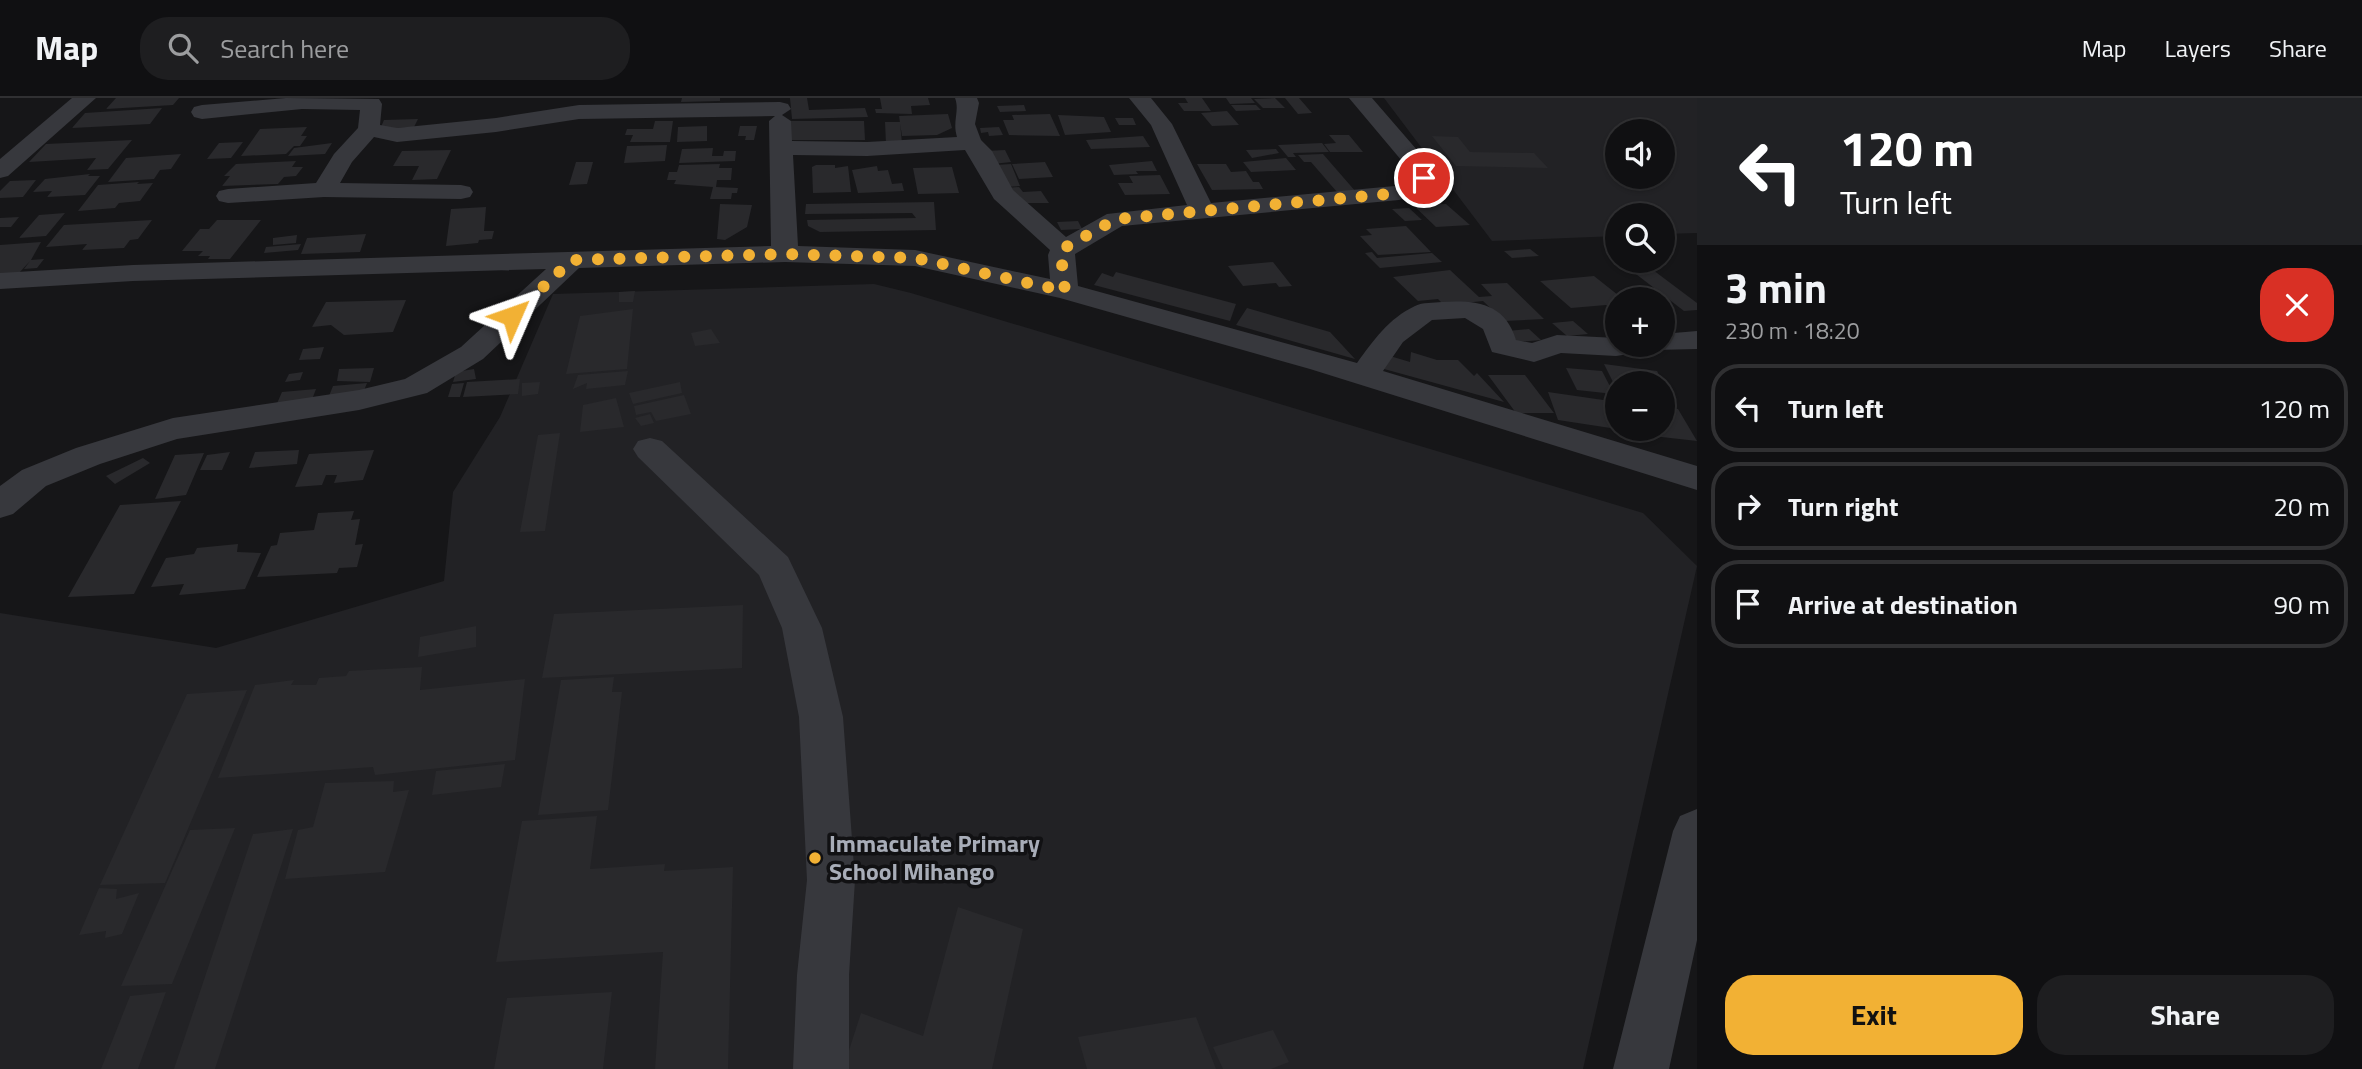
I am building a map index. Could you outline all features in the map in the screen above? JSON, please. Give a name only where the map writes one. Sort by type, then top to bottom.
[{"type":"street","points":[[0,171],[85,98]]},
{"type":"street","points":[[966,98],[968,103],[964,124],[971,143],[981,151],[1003,194],[1064,248]]},
{"type":"street","points":[[1140,98],[1161,124],[1203,211]]},
{"type":"street","points":[[1065,291],[1061,255],[1064,248],[1116,219],[1399,193],[1418,186],[1424,178],[1418,165],[1360,98]]},
{"type":"street","points":[[202,112],[274,105],[371,101],[369,129],[342,159],[324,190]]},
{"type":"street","points":[[369,129],[397,135],[496,125],[579,112],[780,104],[785,254]]},
{"type":"street","points":[[782,148],[867,149],[971,143]]},
{"type":"street","points":[[228,196],[324,190],[461,192]]},
{"type":"street","points":[[0,281],[133,273],[785,254],[915,258],[1065,291],[1364,375],[1697,478]]},
{"type":"street","points":[[0,505],[34,478],[88,456],[173,429],[359,400],[416,386],[472,353],[572,260]]},
{"type":"street","points":[[1364,375],[1392,336],[1425,312],[1470,309],[1497,324],[1503,346],[1534,353],[1557,344],[1605,346]]},
{"type":"street","points":[[1675,342],[1697,340]]},
{"type":"street","points":[[650,449],[775,567],[802,628],[821,718],[831,880],[823,975],[821,1069]]},
{"type":"street","points":[[1641,1069],[1697,831]]},
{"type":"shaded area","points":[[1384,98],[1697,98],[1697,233],[1675,234],[1675,203],[1605,203],[1605,236],[1492,241]]},
{"type":"shaded area","name":"Immaculate Primary School Mihango","points":[[874,284],[1643,513],[1697,566],[1583,1069],[0,1069],[0,613],[216,648],[444,581],[453,492],[500,417],[553,294]]},
{"type":"building","points":[[116,98],[179,98],[173,105],[106,109]]},
{"type":"building","points":[[682,98],[720,98],[720,101],[681,102]]},
{"type":"building","points":[[790,98],[807,98],[809,110],[865,108],[868,117],[792,119]]},
{"type":"building","points":[[880,98],[928,98],[930,105],[911,106],[912,114],[876,113],[875,109],[882,109]]},
{"type":"building","points":[[1185,98],[1202,98],[1211,111],[1184,111],[1178,103],[1188,103]]},
{"type":"building","points":[[1226,98],[1251,98],[1255,103],[1230,104]]},
{"type":"building","points":[[1275,98],[1285,108],[1263,108],[1254,99]]},
{"type":"building","points":[[1285,98],[1299,98],[1312,113],[1298,114]]},
{"type":"building","points":[[1024,105],[1026,111],[1000,112],[997,106]]},
{"type":"building","points":[[1231,105],[1256,105],[1261,110],[1236,111]]},
{"type":"building","points":[[162,108],[150,124],[72,128],[85,113]]},
{"type":"building","points":[[1227,111],[1239,125],[1212,126],[1201,113]]},
{"type":"building","points":[[948,114],[952,128],[937,135],[902,136],[899,116]]},
{"type":"building","points":[[1050,114],[1060,136],[1009,135],[1003,120],[1014,120],[1012,115]]},
{"type":"building","points":[[1058,115],[1104,117],[1111,132],[1065,135]]},
{"type":"building","points":[[1115,118],[1133,118],[1136,125],[1119,125]]},
{"type":"building","points":[[418,119],[414,127],[380,129],[384,120]]},
{"type":"building","points":[[655,121],[673,121],[670,142],[630,142],[633,135],[625,135],[627,129],[653,129]]},
{"type":"building","points":[[791,121],[864,121],[865,140],[790,140]]},
{"type":"building","points":[[885,122],[900,122],[902,144],[886,144]]},
{"type":"building","points":[[707,126],[707,141],[677,142],[678,127]]},
{"type":"building","points":[[740,126],[757,126],[754,140],[745,140],[746,136],[738,136]]},
{"type":"building","points":[[307,127],[301,136],[307,136],[300,146],[294,146],[286,154],[241,156],[260,129]]},
{"type":"building","points":[[999,127],[1003,135],[989,136],[988,132],[981,133],[980,128]]},
{"type":"building","points":[[1329,135],[1349,135],[1363,152],[1330,152],[1324,144],[1336,143]]},
{"type":"building","points":[[1143,136],[1150,147],[1091,149],[1086,140]]},
{"type":"building","points":[[1432,136],[1458,137],[1470,152],[1534,153],[1548,168],[1456,166]]},
{"type":"building","points":[[132,140],[108,169],[87,170],[96,158],[29,162],[46,144]]},
{"type":"building","points":[[243,142],[231,158],[207,159],[219,143]]},
{"type":"building","points":[[332,143],[325,154],[288,156],[294,148]]},
{"type":"building","points":[[1322,143],[1329,152],[1293,153],[1296,157],[1288,157],[1278,145]]},
{"type":"building","points":[[667,145],[665,161],[624,163],[627,146]]},
{"type":"building","points":[[713,148],[712,156],[723,156],[724,151],[736,151],[735,161],[679,163],[682,149]]},
{"type":"building","points":[[1276,149],[1279,153],[1252,158],[1246,150]]},
{"type":"building","points":[[451,150],[437,179],[412,180],[419,166],[393,166],[402,151]]},
{"type":"building","points":[[1005,150],[1011,162],[993,164],[986,151]]},
{"type":"building","points":[[181,154],[171,169],[160,170],[154,179],[108,182],[126,158]]},
{"type":"building","points":[[1323,154],[1356,192],[1337,192],[1311,162],[1304,162],[1298,155]]},
{"type":"building","points":[[1286,158],[1296,170],[1251,172],[1243,162]]},
{"type":"building","points":[[296,161],[292,167],[303,167],[296,176],[284,177],[278,184],[222,186],[230,176],[224,176],[236,164]]},
{"type":"building","points":[[1152,161],[1157,171],[1136,171],[1138,174],[1114,175],[1109,165]]},
{"type":"building","points":[[576,162],[593,162],[587,184],[569,185]]},
{"type":"building","points":[[1045,162],[1053,177],[1019,179],[1012,164]]},
{"type":"building","points":[[720,164],[719,168],[732,168],[731,180],[717,180],[716,187],[738,188],[737,193],[732,193],[731,199],[710,199],[713,187],[674,184],[676,180],[667,180],[669,172],[677,172],[679,165]]},
{"type":"building","points":[[1011,164],[1020,186],[1005,187],[996,165]]},
{"type":"building","points":[[1197,164],[1226,164],[1231,172],[1246,171],[1253,182],[1259,182],[1263,189],[1212,190]]},
{"type":"building","points":[[835,165],[835,168],[848,166],[851,192],[813,193],[812,167]]},
{"type":"building","points":[[877,166],[878,171],[888,170],[892,184],[902,183],[904,191],[858,193],[852,170]]},
{"type":"building","points":[[952,167],[959,193],[918,194],[913,168]]},
{"type":"building","points":[[90,174],[88,176],[100,176],[85,195],[47,197],[52,191],[33,192],[45,179]]},
{"type":"building","points":[[1160,175],[1170,194],[1125,195],[1118,183],[1133,183],[1129,176]]},
{"type":"building","points":[[36,180],[23,197],[0,198],[0,191],[10,181]]},
{"type":"building","points":[[139,182],[137,184],[153,183],[140,201],[119,203],[115,208],[78,211],[98,185]]},
{"type":"building","points":[[1019,187],[1023,192],[1041,191],[1049,203],[1020,203],[1006,188]]},
{"type":"building","points":[[934,202],[936,230],[820,232],[808,226],[807,220],[916,218],[912,213],[805,214],[806,204]]},
{"type":"building","points":[[720,204],[752,205],[747,227],[725,240],[717,239]]},
{"type":"building","points":[[1446,204],[1470,225],[1436,227],[1413,205]]},
{"type":"building","points":[[486,207],[484,231],[494,231],[492,239],[446,246],[451,209]]},
{"type":"building","points":[[1409,208],[1422,220],[1405,221],[1392,209]]},
{"type":"building","points":[[65,213],[46,236],[19,238],[39,215]]},
{"type":"building","points":[[19,217],[11,227],[0,227],[0,218]]},
{"type":"building","points":[[152,220],[138,239],[130,240],[124,248],[82,250],[87,244],[46,247],[64,225]]},
{"type":"building","points":[[217,220],[261,220],[230,259],[208,259],[210,256],[198,256],[203,251],[182,251],[200,229],[209,229]]},
{"type":"building","points":[[1078,221],[1082,229],[1061,230],[1057,222]]},
{"type":"building","points":[[1406,226],[1431,252],[1378,255],[1360,236],[1372,235],[1366,229]]},
{"type":"building","points":[[366,234],[360,252],[301,254],[307,238]]},
{"type":"building","points":[[297,235],[296,243],[273,245],[273,238]]},
{"type":"building","points":[[41,242],[31,260],[44,259],[37,268],[24,269],[30,261],[19,273],[0,274],[0,245]]},
{"type":"building","points":[[301,244],[298,250],[264,253],[266,247]]},
{"type":"building","points":[[1530,249],[1539,256],[1512,258],[1504,251]]},
{"type":"building","points":[[1372,252],[1377,258],[1432,253],[1442,262],[1380,268],[1365,253]]},
{"type":"building","points":[[1273,262],[1292,286],[1279,287],[1276,283],[1243,286],[1228,266]]},
{"type":"building","points":[[1450,270],[1479,297],[1492,296],[1481,284],[1507,283],[1544,319],[1504,321],[1483,301],[1444,305],[1438,299],[1418,301],[1393,277]]},
{"type":"building","points":[[1116,272],[1236,304],[1230,321],[1094,285],[1102,273],[1113,277]]},
{"type":"building","points":[[1635,273],[1657,273],[1697,303],[1697,310],[1684,311],[1675,304],[1675,287],[1653,287]]},
{"type":"building","points":[[1594,276],[1608,287],[1605,287],[1605,305],[1571,308],[1540,281]]},
{"type":"building","points":[[635,291],[633,302],[619,302],[619,292]]},
{"type":"building","points":[[406,300],[393,332],[344,335],[331,325],[312,327],[326,302]]},
{"type":"building","points":[[1247,308],[1330,332],[1355,359],[1236,325]]},
{"type":"building","points":[[633,309],[627,369],[566,374],[580,316]]},
{"type":"building","points":[[1573,321],[1588,334],[1567,336],[1552,323]]},
{"type":"building","points":[[711,329],[720,343],[695,346],[691,333]]},
{"type":"building","points":[[1529,329],[1541,340],[1518,342],[1507,331]]},
{"type":"building","points":[[324,347],[320,359],[299,360],[303,349]]},
{"type":"building","points":[[1411,352],[1437,360],[1458,360],[1474,376],[1477,373],[1504,402],[1384,369],[1390,356],[1410,362]]},
{"type":"building","points":[[1604,364],[1657,371],[1608,371]]},
{"type":"building","points":[[374,368],[370,382],[337,381],[339,369]]},
{"type":"building","points":[[1566,368],[1602,371],[1605,377],[1605,393],[1577,390]]},
{"type":"building","points":[[474,369],[476,379],[453,382],[456,372]]},
{"type":"building","points":[[628,371],[625,385],[586,389],[587,383],[573,389],[578,375]]},
{"type":"building","points":[[303,372],[300,380],[285,382],[289,374]]},
{"type":"building","points":[[1488,375],[1525,375],[1554,413],[1516,413]]},
{"type":"building","points":[[520,379],[518,394],[463,397],[467,382]]},
{"type":"building","points":[[540,382],[538,394],[522,396],[522,383]]},
{"type":"building","points":[[680,382],[682,393],[633,404],[629,393]]},
{"type":"building","points":[[367,383],[361,398],[327,401],[333,386]]},
{"type":"building","points":[[464,383],[460,397],[448,397],[452,384]]},
{"type":"building","points":[[316,389],[310,405],[275,408],[282,392]]},
{"type":"building","points":[[1548,392],[1605,400],[1605,427],[1558,420]]},
{"type":"building","points":[[684,395],[691,414],[656,421],[651,412],[636,415],[634,406]]},
{"type":"building","points":[[616,398],[624,427],[580,432],[583,405]]},
{"type":"building","points":[[1675,409],[1678,409],[1697,441],[1675,439]]},
{"type":"building","points":[[650,414],[654,423],[641,426],[635,418]]},
{"type":"building","points":[[560,433],[545,531],[520,532],[538,435]]},
{"type":"building","points":[[299,450],[297,464],[249,468],[255,452]]},
{"type":"building","points":[[374,450],[363,480],[334,483],[337,475],[326,475],[322,485],[295,487],[309,454]]},
{"type":"building","points":[[230,452],[222,470],[200,470],[207,455]]},
{"type":"building","points":[[204,453],[186,495],[155,499],[175,455]]},
{"type":"building","points":[[143,458],[150,463],[115,484],[106,476]]},
{"type":"building","points":[[181,501],[134,594],[68,597],[120,505]]},
{"type":"building","points":[[354,511],[351,520],[360,519],[355,545],[363,544],[357,567],[339,568],[337,573],[257,577],[271,546],[277,545],[280,533],[314,530],[318,513]]},
{"type":"building","points":[[238,544],[237,552],[261,553],[245,589],[179,595],[184,584],[151,587],[166,558],[194,554],[197,548]]},
{"type":"building","points":[[743,605],[742,668],[542,678],[554,614]]},
{"type":"building","points":[[476,626],[476,647],[418,657],[420,637]]},
{"type":"building","points":[[422,667],[420,690],[525,679],[515,760],[375,775],[373,767],[218,778],[255,685],[294,680],[291,685],[316,685],[319,678],[346,676],[349,671]]},
{"type":"building","points":[[614,677],[612,692],[622,692],[608,810],[538,815],[561,680]]},
{"type":"building","points":[[247,690],[165,883],[100,885],[187,694]]},
{"type":"building","points":[[505,764],[501,787],[432,795],[436,771]]},
{"type":"building","points":[[394,781],[393,792],[409,790],[385,872],[285,879],[298,830],[313,827],[325,783]]},
{"type":"building","points":[[597,816],[590,869],[665,864],[664,871],[733,867],[728,1069],[655,1069],[663,952],[496,962],[522,821]]},
{"type":"building","points":[[235,828],[172,984],[121,986],[190,830]]},
{"type":"building","points":[[293,829],[215,1069],[174,1069],[253,834]]},
{"type":"building","points":[[99,888],[117,889],[116,899],[139,893],[122,934],[105,938],[106,931],[79,935]]},
{"type":"building","points":[[958,907],[1023,929],[992,1069],[843,1069],[861,1013],[923,1036]]},
{"type":"building","points":[[166,992],[138,1069],[101,1069],[130,996]]},
{"type":"building","points":[[612,992],[603,1069],[494,1069],[507,998]]},
{"type":"building","points":[[1196,1017],[1216,1069],[1087,1069],[1078,1037]]},
{"type":"building","points":[[1273,1030],[1289,1062],[1271,1069],[1223,1069],[1213,1047]]},
{"type":"place","name":"Immaculate Primary School Mihango","points":[[815,858]]},
{"type":"route","points":[[512,316],[572,260],[785,254],[915,258],[1065,291],[1061,255],[1064,248],[1116,219],[1399,193],[1418,186],[1424,178]]}]
